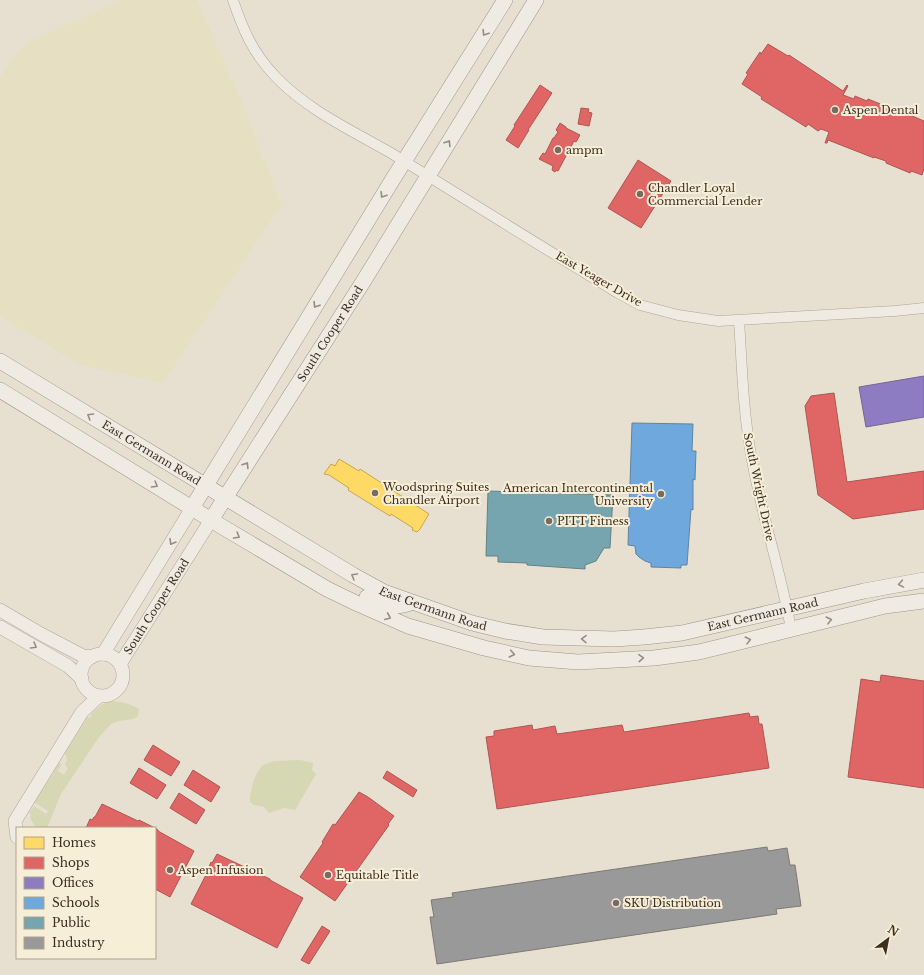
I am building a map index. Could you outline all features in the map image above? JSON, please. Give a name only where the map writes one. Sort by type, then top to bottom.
[{"type":"main road","name":"South Cooper Road","points":[[211,520],[363,282],[416,169],[505,0]]},
{"type":"main road","name":"South Cooper Road","points":[[192,508],[205,486],[416,169],[536,0]]},
{"type":"main road","name":"East Germann Road","points":[[0,361],[205,486],[384,592],[472,623],[505,631],[543,636],[579,638],[637,638],[680,633],[864,590],[924,580]]},
{"type":"main road","name":"East Germann Road","points":[[0,390],[211,520],[327,589],[408,626],[484,648],[529,658],[578,662],[654,658],[699,652],[885,606],[924,601]]},
{"type":"main road","points":[[327,589],[348,589],[388,606],[399,607],[411,602]]},
{"type":"street","name":"East Yeager Drive","points":[[233,0],[248,40],[260,57],[275,76],[293,93],[315,110],[416,169],[640,305],[678,315],[718,321],[924,308]]},
{"type":"street","name":"South Wright Drive","points":[[739,320],[746,427],[759,497],[791,629]]},
{"type":"street","name":"South Cooper Road","points":[[97,656],[192,508]]},
{"type":"street","name":"South Cooper Road","points":[[120,664],[211,520]]},
{"type":"street","points":[[0,610],[83,656],[97,656]]},
{"type":"street","points":[[0,627],[74,670],[89,691],[99,696]]},
{"type":"street","name":"South Cooper Road","points":[[16,828],[15,821],[82,712],[99,696],[112,694],[121,685],[123,671],[116,659],[110,656],[97,656],[87,661],[83,667],[84,698],[81,704],[82,712]]},
{"type":"shaded area","points":[[121,0],[197,0],[240,97],[282,204],[163,383],[80,365],[0,316],[0,78],[13,57],[28,42]]},
{"type":"green space","points":[[110,701],[125,703],[139,709],[138,716],[133,719],[111,724],[99,737],[61,794],[47,827],[35,827],[29,813],[34,806],[46,814],[48,811],[35,803],[35,801],[54,774],[54,771],[59,763],[62,764],[58,771],[64,775],[68,768],[65,765],[67,759],[65,753],[87,718],[91,717],[91,714],[101,705]]},
{"type":"green space","points":[[300,760],[313,763],[312,770],[316,774],[295,810],[284,808],[269,813],[264,807],[254,805],[250,802],[253,782],[263,765],[274,761]]},
{"type":"building: Homes","name":"Woodspring Suites Chandler Airport","points":[[339,459],[359,471],[360,469],[429,514],[420,529],[417,532],[412,530],[413,528],[391,514],[390,516],[348,490],[349,488],[329,475],[324,474],[331,464],[335,466]]},
{"type":"building: Shops","name":"Aspen Dental","points":[[768,44],[788,56],[789,55],[843,91],[847,85],[848,86],[843,95],[854,99],[855,96],[867,101],[868,99],[904,115],[905,113],[924,121],[924,169],[922,175],[911,171],[910,173],[886,163],[886,161],[874,158],[828,140],[827,143],[825,143],[829,132],[821,129],[818,131],[808,124],[806,127],[761,99],[762,97],[742,84],[748,74],[746,73],[760,52],[761,54]]},
{"type":"building: Shops","points":[[540,85],[552,93],[518,148],[506,140]]},
{"type":"building: Shops","points":[[581,108],[589,109],[588,112],[592,113],[589,126],[578,124]]},
{"type":"building: Shops","name":"ampm","points":[[560,123],[566,128],[580,135],[576,142],[574,141],[558,171],[556,170],[555,172],[552,170],[553,166],[539,159],[543,153],[545,154],[553,138],[558,132],[556,130]]},
{"type":"building: Shops","name":"Chandler Loyal Commercial Lender","points":[[638,160],[671,181],[641,228],[608,208]]},
{"type":"building: Shops","points":[[834,393],[847,482],[924,471],[924,509],[853,519],[818,495],[805,406],[811,396]]},
{"type":"building: Shops","points":[[881,675],[924,681],[924,788],[848,777],[861,679],[880,682]]},
{"type":"building: Shops","points":[[749,713],[750,717],[758,716],[759,724],[762,724],[769,768],[497,809],[486,737],[494,736],[494,731],[532,725],[533,730],[555,726],[557,734],[622,725],[624,732]]},
{"type":"building: Shops","points":[[153,745],[180,762],[171,776],[144,760]]},
{"type":"building: Shops","points":[[139,768],[166,785],[157,799],[130,783]]},
{"type":"building: Shops","points":[[193,770],[220,787],[211,802],[184,785]]},
{"type":"building: Shops","points":[[387,771],[417,790],[413,797],[383,778]]},
{"type":"building: Shops","points":[[359,792],[394,816],[335,901],[300,877],[323,843],[322,842],[333,824],[335,825]]},
{"type":"building: Shops","points":[[179,793],[205,810],[196,824],[170,808]]},
{"type":"building: Shops","points":[[102,804],[153,827],[86,827],[90,819],[92,820]]},
{"type":"building: Shops","name":"Aspen Infusion","points":[[156,829],[194,851],[170,897],[156,890]]},
{"type":"building: Shops","points":[[217,854],[270,879],[303,898],[277,948],[191,904],[210,867],[211,862],[212,863]]},
{"type":"building: Shops","points":[[322,926],[330,931],[309,964],[301,960]]},
{"type":"building: Offices","points":[[924,376],[924,417],[866,427],[859,387]]},
{"type":"building: Schools","name":"American Intercontinental University","points":[[632,423],[693,424],[692,451],[696,451],[695,480],[693,479],[693,510],[691,509],[687,565],[681,565],[681,568],[651,567],[651,563],[645,561],[636,554],[635,546],[628,545]]},
{"type":"building: Public","name":"PITT Fitness","points":[[488,491],[613,495],[610,548],[604,548],[596,561],[585,565],[585,569],[527,565],[527,563],[498,562],[498,556],[486,556]]},
{"type":"building: Industry","name":"SKU Distribution","points":[[767,847],[768,851],[787,848],[790,865],[795,865],[801,906],[776,909],[777,914],[437,964],[430,917],[434,917],[431,900],[453,897],[452,893]]},
{"type":"place","name":"Aspen Dental","points":[[835,110]]},
{"type":"place","name":"ampm","points":[[558,150]]},
{"type":"place","name":"Chandler Loyal Commercial Lender","points":[[640,194]]},
{"type":"place","name":"Woodspring Suites Chandler Airport","points":[[375,493]]},
{"type":"place","name":"American Intercontinental University","points":[[661,494]]},
{"type":"place","name":"PITT Fitness","points":[[549,521]]},
{"type":"place","name":"Aspen Infusion","points":[[170,870]]},
{"type":"place","name":"Equitable Title","points":[[328,875]]},
{"type":"place","name":"SKU Distribution","points":[[616,903]]}]
